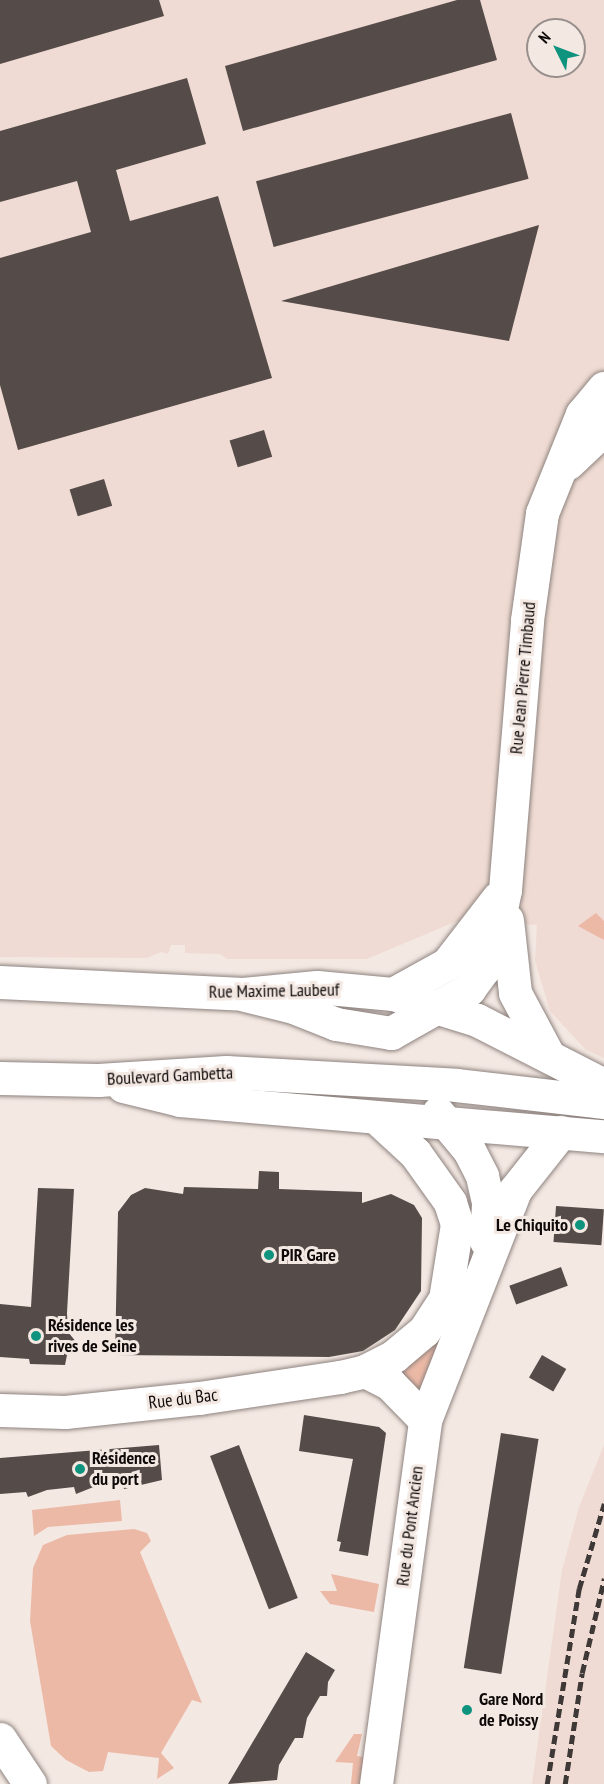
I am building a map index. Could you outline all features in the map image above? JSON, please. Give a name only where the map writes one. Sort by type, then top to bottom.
[{"type":"main road","name":"Rue Jean Pierre Timbaud","points":[[243,994],[293,1007],[336,1024],[391,1033],[442,1007],[469,989],[483,970],[493,946],[505,890],[535,553],[542,513],[582,414],[604,388]]},
{"type":"main road","name":"Rue Jean Pierre Timbaud","points":[[560,470],[604,429]]},
{"type":"main road","name":"Rue Jean Pierre Timbaud","points":[[505,890],[511,977],[529,1022],[547,1053]]},
{"type":"main road","points":[[393,994],[447,964],[505,890]]},
{"type":"main road","name":"Rue Maxime Laubeuf","points":[[0,982],[243,994],[317,987],[393,994],[442,1007],[547,1053],[604,1085]]},
{"type":"main road","name":"Boulevard Gambetta","points":[[99,1080],[226,1072],[408,1083],[604,1102]]},
{"type":"main road","points":[[0,1077],[99,1080]]},
{"type":"main road","name":"Boulevard Gambetta","points":[[99,1080],[180,1100],[604,1136]]},
{"type":"main road","name":"Rue du Pont Ancien","points":[[408,1083],[447,1122],[477,1164],[485,1186],[488,1221],[482,1278]]},
{"type":"main road","points":[[365,1371],[394,1356],[424,1331],[445,1299],[457,1224],[450,1202],[415,1153],[377,1118]]},
{"type":"main road","name":"Rue du Pont Ancien","points":[[376,1784],[425,1420],[515,1190],[561,1132]]},
{"type":"main road","points":[[365,1371],[399,1391],[425,1420]]},
{"type":"main road","name":"Rue du Bac","points":[[0,1410],[65,1412],[159,1402],[365,1371]]},
{"type":"main road","points":[[0,1739],[30,1784]]},
{"type":"shaded area","points":[[0,0],[604,0],[604,1058],[586,1050],[550,1011],[535,961],[537,925],[457,921],[367,959],[227,959],[220,954],[185,953],[185,945],[171,945],[168,954],[161,952],[147,958],[0,957]]},
{"type":"shaded area","points":[[596,913],[604,921],[604,940],[578,926]]},
{"type":"shaded area","points":[[437,1336],[442,1338],[420,1393],[398,1372]]},
{"type":"shaded area","points":[[604,1445],[604,1784],[532,1784],[562,1570],[579,1507]]},
{"type":"shaded area","points":[[120,1500],[122,1521],[48,1527],[34,1536],[32,1510]]},
{"type":"shaded area","points":[[134,1529],[147,1533],[151,1541],[140,1552],[202,1703],[192,1700],[161,1753],[174,1768],[157,1779],[159,1758],[108,1752],[103,1771],[89,1772],[66,1760],[51,1746],[30,1621],[33,1568],[43,1545],[67,1535]]},
{"type":"shaded area","points":[[331,1574],[379,1584],[374,1612],[330,1604],[320,1591],[337,1591]]},
{"type":"shaded area","points":[[354,1734],[362,1734],[357,1756],[369,1758],[365,1784],[351,1784],[353,1763],[335,1762]]},
{"type":"building","points":[[0,0],[159,0],[164,16],[0,64]]},
{"type":"building","points":[[457,0],[480,0],[497,60],[243,131],[225,66]]},
{"type":"building","points":[[187,78],[206,144],[116,170],[130,221],[218,196],[272,378],[18,450],[0,385],[0,258],[91,232],[77,181],[0,202],[0,131]]},
{"type":"building","points":[[511,113],[529,179],[274,247],[256,181]]},
{"type":"building","points":[[539,225],[509,341],[281,301]]},
{"type":"building","points":[[264,430],[272,457],[238,467],[230,441]]},
{"type":"building","points":[[104,479],[112,506],[78,516],[70,490]]},
{"type":"building","name":"PIR Gare","points":[[259,1171],[279,1172],[279,1189],[362,1192],[362,1203],[391,1194],[414,1205],[422,1218],[421,1291],[395,1330],[363,1351],[329,1357],[115,1355],[118,1212],[131,1195],[145,1188],[183,1194],[184,1187],[258,1189]]},
{"type":"building","points":[[38,1188],[74,1189],[67,1313],[68,1332],[77,1343],[68,1350],[65,1365],[30,1364],[29,1359],[0,1357],[0,1304],[31,1307]]},
{"type":"building","name":"Le Chiquito","points":[[556,1206],[604,1209],[601,1245],[553,1242]]},
{"type":"building","points":[[561,1267],[568,1286],[516,1305],[509,1286]]},
{"type":"building","points":[[542,1355],[566,1369],[553,1392],[529,1378]]},
{"type":"building","points":[[304,1415],[379,1427],[386,1433],[368,1556],[339,1551],[341,1542],[337,1541],[353,1459],[299,1451]]},
{"type":"building","points":[[501,1433],[539,1439],[501,1674],[464,1668]]},
{"type":"building","name":"Résidence du port","points":[[159,1445],[162,1480],[124,1489],[122,1483],[96,1486],[76,1494],[74,1487],[47,1490],[28,1497],[26,1492],[0,1494],[0,1458]]},
{"type":"building","points":[[239,1445],[298,1598],[269,1609],[210,1456]]},
{"type":"building","points":[[306,1652],[335,1670],[328,1682],[327,1696],[320,1696],[307,1718],[303,1738],[295,1738],[279,1765],[277,1780],[228,1784]]},
{"type":"railway","points":[[547,1784],[579,1589],[604,1504]]},
{"type":"railway","points":[[565,1784],[582,1673],[604,1579]]},
{"type":"place","name":"Le Chiquito","points":[[580,1225]]},
{"type":"place","name":"PIR Gare","points":[[269,1255]]},
{"type":"place","name":"Résidence les rives de Seine","points":[[36,1336]]},
{"type":"place","name":"Résidence du port","points":[[80,1469]]},
{"type":"place","name":"Gare Nord de Poissy","points":[[467,1710]]}]
